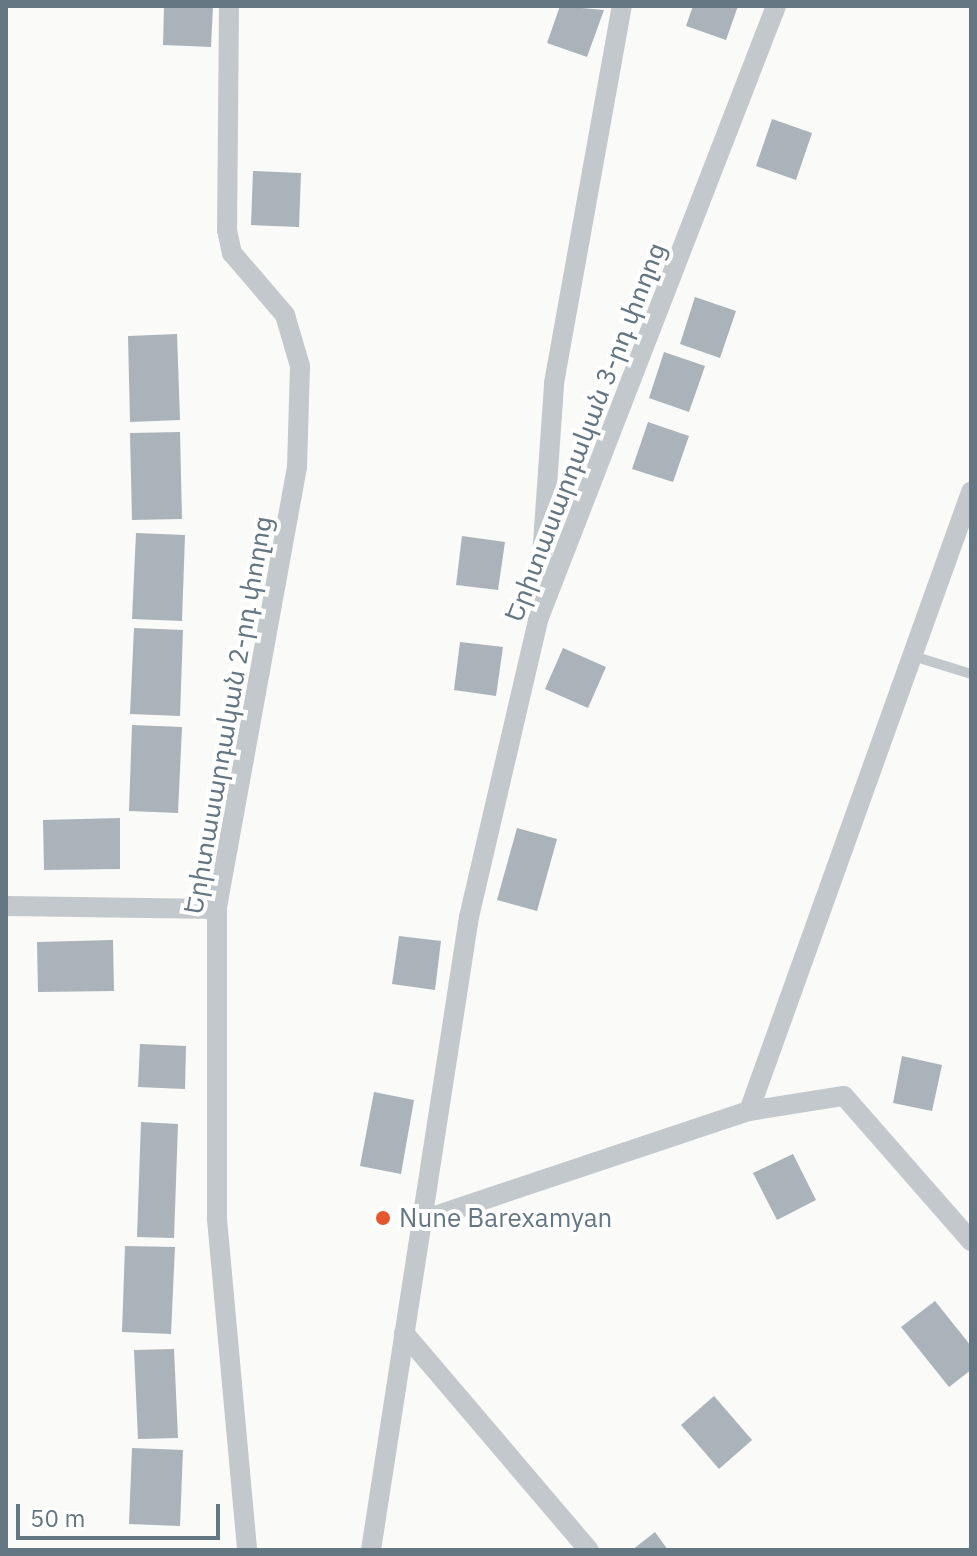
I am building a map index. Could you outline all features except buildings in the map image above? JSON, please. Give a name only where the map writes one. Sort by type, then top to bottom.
[{"type":"street","name":"Երիտասարդական 2-րդ փողոց","points":[[229,6],[227,230],[232,253],[285,315],[300,366],[297,467],[217,909],[217,1219],[247,1550]]},
{"type":"street","points":[[538,620],[554,383],[622,6]]},
{"type":"street","name":"Երիտասարդական 3-րդ փողոց","points":[[371,1550],[469,917],[538,620],[776,6]]},
{"type":"street","points":[[749,1111],[971,492]]},
{"type":"street","points":[[6,906],[217,909]]},
{"type":"street","points":[[423,1220],[749,1111],[844,1096],[970,1238]]},
{"type":"street","points":[[404,1333],[589,1550]]},
{"type":"lane","points":[[913,656],[971,674]]},
{"type":"place","name":"Nune Barexamyan","points":[[383,1218]]}]
